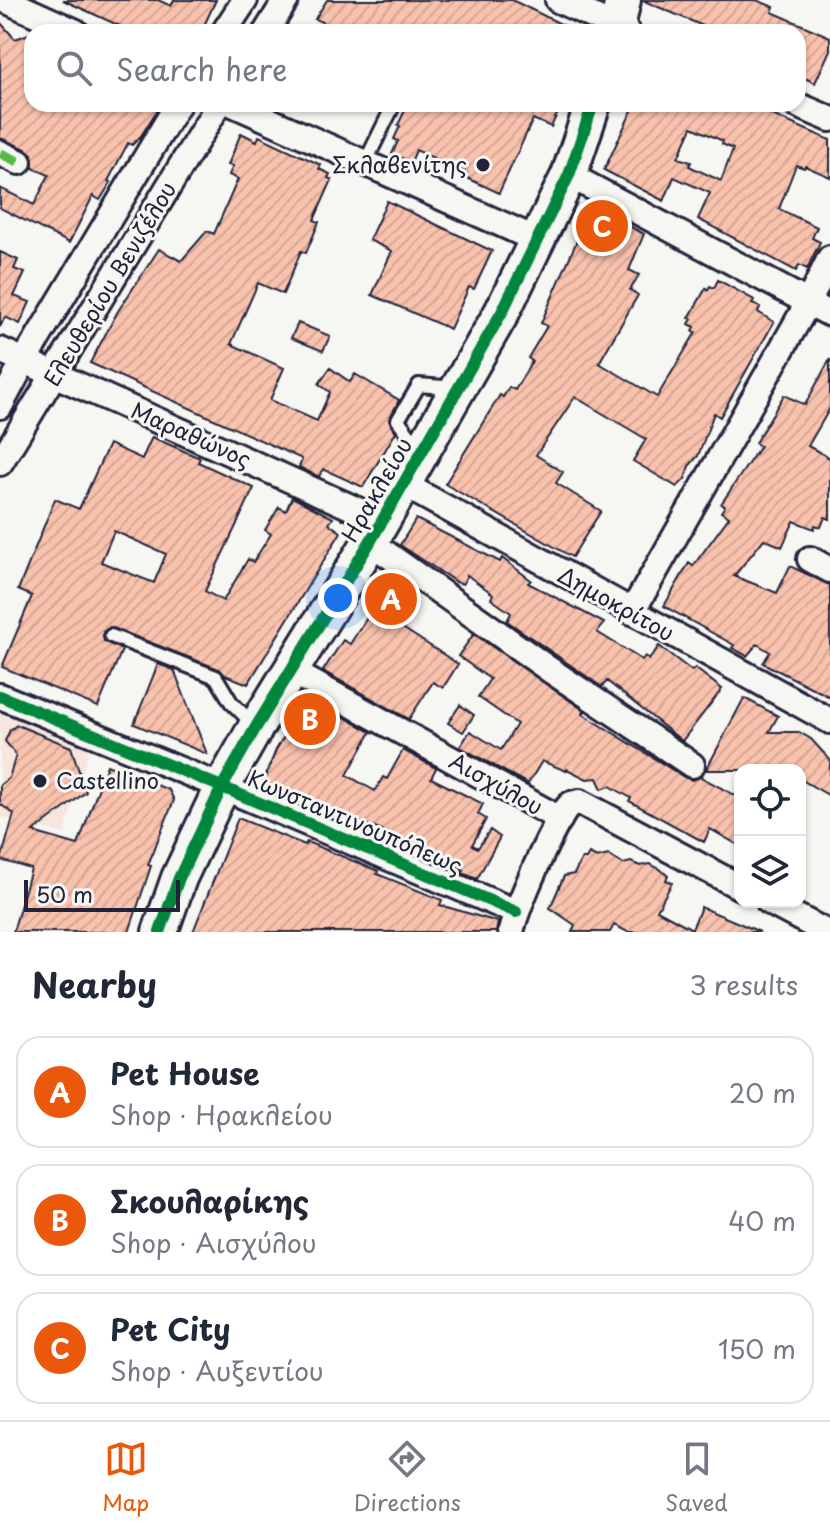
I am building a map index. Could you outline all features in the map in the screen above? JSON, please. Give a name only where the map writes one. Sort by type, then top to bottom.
[{"type":"main road","name":"Ηρακλείου","points":[[160,932],[179,878],[222,787],[423,452],[502,312],[569,175],[590,112]]},
{"type":"street","points":[[5,0],[58,24]]},
{"type":"street","points":[[229,24],[245,0]]},
{"type":"street","points":[[271,24],[286,0]]},
{"type":"street","points":[[558,0],[621,23]]},
{"type":"street","points":[[806,109],[830,119]]},
{"type":"street","name":"Ελευθερίου Βενιζέλου","points":[[0,406],[173,112]]},
{"type":"street","name":"Ελευθερίου Βενιζέλου","points":[[0,463],[214,112]]},
{"type":"street","points":[[251,112],[537,240]]},
{"type":"street","points":[[569,175],[830,314]]},
{"type":"street","points":[[632,612],[808,303],[830,258]]},
{"type":"street","name":"Μαραθώνος","points":[[0,350],[376,531],[550,670],[692,765]]},
{"type":"street","name":"Δημοκρίτου","points":[[403,484],[830,721]]},
{"type":"street","name":"Αισχύλου","points":[[291,671],[560,819],[566,808],[580,802],[734,884]]},
{"type":"street","name":"Κωνσταντινουπόλεως","points":[[0,696],[222,787],[513,922]]},
{"type":"street","points":[[513,922],[560,819]]},
{"type":"street","points":[[780,908],[826,932]]},
{"type":"lane","points":[[365,163],[390,112]]},
{"type":"lane","points":[[111,636],[216,677],[231,702],[256,727]]},
{"type":"shaded area","name":"Castellino","points":[[0,708],[90,745],[65,834],[0,817]]},
{"type":"building","points":[[63,0],[158,0],[171,6],[174,0],[216,0],[205,24],[116,24]]},
{"type":"building","points":[[327,0],[512,0],[561,24],[326,24],[315,19]]},
{"type":"building","points":[[642,0],[756,0],[774,7],[772,12],[800,24],[698,24]]},
{"type":"building","points":[[0,22],[15,39],[24,36],[24,112],[156,112],[141,136],[132,145],[128,143],[108,181],[111,182],[100,200],[93,196],[69,243],[0,208],[0,188],[34,205],[49,175],[33,168],[32,154],[26,149],[0,138]]},
{"type":"building","points":[[806,27],[830,37],[830,50],[815,83],[806,79]]},
{"type":"building","points":[[404,112],[558,112],[551,127],[533,119],[499,193],[465,177],[467,173],[416,150],[411,162],[392,154],[398,141],[394,139]]},
{"type":"building","points":[[631,112],[765,112],[830,140],[830,177],[796,165],[779,209],[817,227],[812,238],[820,242],[807,269],[799,265],[796,271],[698,219],[710,193],[674,177],[664,201],[604,170]],"holes":[[[692,127],[723,141],[722,144],[733,149],[721,181],[689,166],[691,162],[678,158]]]},
{"type":"building","points":[[241,133],[257,141],[259,136],[321,165],[319,169],[330,174],[328,178],[332,180],[314,220],[319,222],[306,253],[301,251],[283,294],[258,283],[231,344],[284,368],[270,400],[317,421],[330,392],[319,384],[330,368],[350,382],[355,374],[399,400],[389,420],[396,432],[363,487],[323,469],[319,477],[299,467],[300,458],[90,363],[118,311],[159,249],[181,261],[207,231],[214,234],[238,179],[229,175],[233,166],[228,165]]},
{"type":"building","points":[[387,201],[492,251],[474,289],[469,287],[450,329],[372,295],[392,251],[369,240]]},
{"type":"building","points":[[592,206],[644,234],[629,270],[639,275],[630,290],[638,295],[599,363],[657,397],[696,332],[693,331],[695,327],[689,324],[692,319],[689,318],[706,288],[714,288],[718,280],[754,300],[752,304],[760,307],[758,312],[774,322],[720,417],[714,413],[698,456],[677,487],[633,461],[646,439],[575,397],[536,455],[563,472],[556,483],[601,511],[572,557],[445,484],[500,395],[503,397],[509,387],[515,390],[532,361],[528,358],[547,326],[541,323]]},
{"type":"building","points":[[0,252],[18,260],[14,269],[25,273],[14,296],[30,302],[20,324],[5,317],[0,327]]},
{"type":"building","points":[[298,323],[330,336],[323,351],[291,338]]},
{"type":"building","points":[[830,359],[830,408],[808,446],[830,458],[830,519],[825,517],[821,527],[815,525],[814,529],[794,521],[782,547],[764,539],[734,576],[777,593],[790,566],[830,585],[830,697],[763,663],[770,652],[757,644],[747,656],[732,648],[734,645],[664,606],[689,563],[693,566],[729,517],[721,512],[725,506],[721,504],[760,446],[755,443],[784,395],[805,405]]},
{"type":"building","points":[[152,437],[200,458],[198,462],[254,488],[205,591],[223,601],[248,559],[253,562],[271,534],[265,530],[279,507],[286,511],[292,497],[333,518],[329,524],[341,532],[248,684],[225,675],[219,669],[110,627],[103,632],[104,641],[122,650],[98,707],[2,667],[32,596],[18,590],[55,499],[79,509],[109,444],[142,459]],"holes":[[[114,531],[166,554],[154,583],[101,562]]]},
{"type":"building","points":[[416,519],[500,562],[502,558],[531,580],[528,583],[604,623],[597,632],[642,660],[645,656],[649,660],[659,646],[722,689],[682,741],[607,681],[602,687],[507,621],[511,613],[491,599],[493,594],[467,575],[463,584],[456,582],[400,545]]},
{"type":"building","points":[[384,570],[415,592],[395,623],[458,664],[443,688],[433,682],[409,719],[323,671],[343,640],[350,644],[376,604],[370,601],[375,594],[371,592]]},
{"type":"building","points":[[474,634],[585,711],[583,714],[684,777],[692,780],[701,777],[734,795],[734,843],[710,829],[704,842],[629,801],[631,798],[610,786],[602,789],[597,778],[587,779],[542,761],[528,784],[460,747],[470,731],[501,750],[517,724],[478,697],[490,679],[458,656]]},
{"type":"building","points":[[158,664],[174,670],[207,754],[134,724]]},
{"type":"building","points":[[308,697],[371,732],[347,775],[375,791],[383,777],[387,779],[403,750],[436,768],[431,778],[483,804],[478,814],[486,819],[472,845],[478,848],[490,830],[500,837],[477,879],[462,873],[464,870],[428,850],[426,853],[404,840],[263,782],[276,750]]},
{"type":"building","points":[[744,698],[778,716],[769,732],[799,732],[811,739],[830,760],[830,796],[806,782],[806,764],[734,764],[734,770],[706,770]]},
{"type":"building","points":[[460,705],[474,715],[463,732],[448,723]]},
{"type":"building","points":[[17,725],[71,747],[86,792],[33,832],[78,845],[107,765],[169,790],[174,800],[148,865],[151,866],[129,932],[13,932],[31,869],[1,860],[14,814],[0,804],[0,785],[9,778],[16,755],[5,741],[10,730]]},
{"type":"building","points":[[238,818],[378,871],[377,874],[442,900],[440,905],[498,922],[496,932],[193,932]]},
{"type":"building","points":[[589,854],[597,858],[608,855],[623,864],[650,864],[660,869],[668,876],[666,880],[672,883],[657,910],[692,929],[701,907],[760,932],[628,932],[614,925],[610,932],[572,932],[575,925],[550,908],[564,876],[574,874],[582,859]]},
{"type":"marked path","points":[[0,153],[19,162]]},
{"type":"cycle path","points":[[160,932],[179,878],[222,787],[370,542],[502,312],[569,175],[590,112]]},
{"type":"cycle path","points":[[0,696],[516,912]]},
{"type":"place","name":"Σκλαβενίτης","points":[[483,165]]},
{"type":"place","name":"Pet City","points":[[602,226]]},
{"type":"place","name":"Pet House","points":[[391,599]]},
{"type":"place","name":"Σκουλαρίκης","points":[[310,719]]},
{"type":"place","name":"Castellino","points":[[40,781]]}]
